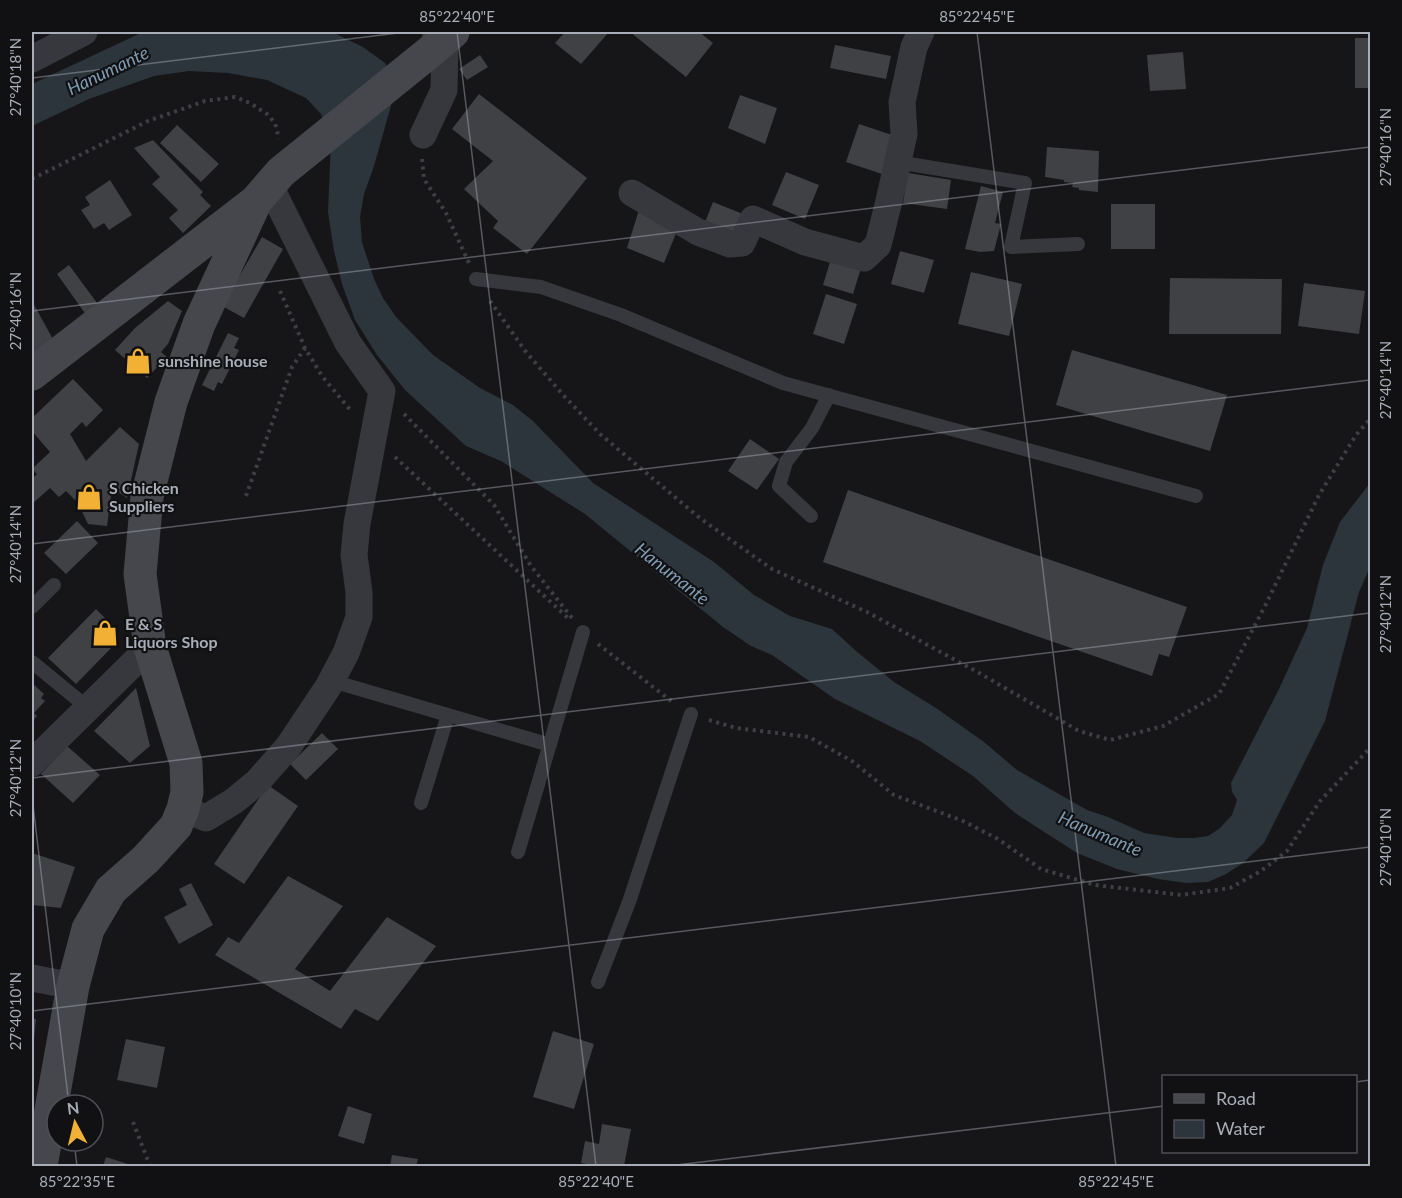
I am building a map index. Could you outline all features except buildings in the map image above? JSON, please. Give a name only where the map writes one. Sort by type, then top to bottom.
[{"type":"street","points":[[32,59],[84,32]]},
{"type":"street","points":[[632,193],[698,232],[730,244],[742,243],[753,219],[805,242],[864,258],[878,245],[890,201],[904,134],[902,102],[914,47],[921,32]]},
{"type":"street","points":[[423,135],[444,90],[441,38]]},
{"type":"street","points":[[32,374],[277,179],[441,38]]},
{"type":"street","points":[[183,809],[206,818],[234,801],[258,781],[288,747],[332,681],[346,654],[359,617],[359,592],[354,555],[357,524],[381,391],[348,343],[277,179]]},
{"type":"street","points":[[41,1167],[73,986],[88,929],[111,890],[154,851],[176,826],[183,809],[187,792],[186,764],[150,647],[140,574],[147,497],[171,402],[199,324],[277,179]]},
{"type":"street","points":[[32,763],[150,647]]},
{"type":"street","points":[[32,978],[73,986]]},
{"type":"lane","points":[[897,162],[1025,183],[1011,248],[1078,244]]},
{"type":"lane","points":[[476,279],[541,288],[621,315],[783,383],[1196,496]]},
{"type":"lane","points":[[811,516],[778,486],[786,462],[812,428],[829,395]]},
{"type":"lane","points":[[32,607],[54,585]]},
{"type":"lane","points":[[518,852],[583,632]]},
{"type":"lane","points":[[32,662],[88,708]]},
{"type":"lane","points":[[332,681],[550,745]]},
{"type":"lane","points":[[598,982],[629,902],[691,714]]},
{"type":"lane","points":[[421,803],[448,715]]},
{"type":"path","points":[[32,179],[148,121],[205,101],[235,97],[267,114],[275,123],[279,134],[277,179]]},
{"type":"path","points":[[423,135],[424,179],[446,213],[476,279],[526,351],[600,434],[701,519],[772,569],[867,612],[1079,731],[1110,740],[1163,726],[1219,694],[1320,495],[1356,435],[1371,419]]},
{"type":"path","points":[[280,291],[305,348],[322,376],[373,437],[583,632],[671,701],[691,714],[736,728],[809,737],[852,761],[894,795],[963,821],[998,839],[1041,869],[1095,885],[1181,895],[1230,888],[1261,871],[1287,851],[1320,801],[1371,748]]},
{"type":"path","points":[[246,496],[292,367],[305,348]]},
{"type":"path","points":[[381,391],[494,505],[531,567],[583,632]]},
{"type":"path","points":[[134,1122],[150,1167]]},
{"type":"water","name":"Hanumante","points":[[143,32],[332,32],[363,47],[385,63],[392,74],[394,95],[364,194],[360,217],[362,242],[383,298],[396,317],[433,355],[480,388],[513,405],[533,421],[593,483],[714,562],[754,595],[790,616],[832,629],[894,682],[984,742],[1017,770],[1087,810],[1144,833],[1177,838],[1208,836],[1219,829],[1232,815],[1237,800],[1232,792],[1231,783],[1307,628],[1323,565],[1340,522],[1370,483],[1370,567],[1359,592],[1325,721],[1264,843],[1243,863],[1208,882],[1186,883],[1158,879],[1117,869],[1077,853],[1015,813],[973,776],[920,741],[835,699],[772,655],[751,646],[723,627],[585,514],[501,461],[466,446],[405,390],[377,355],[355,320],[342,284],[328,212],[331,142],[321,114],[306,98],[267,80],[228,73],[189,71],[154,76],[89,99],[32,126],[32,84]]},
{"type":"place","name":"sunshine house","points":[[138,361]]},
{"type":"place","name":"S Chicken Suppliers","points":[[89,497]]},
{"type":"place","name":"E & S Liquors Shop","points":[[105,633]]}]
